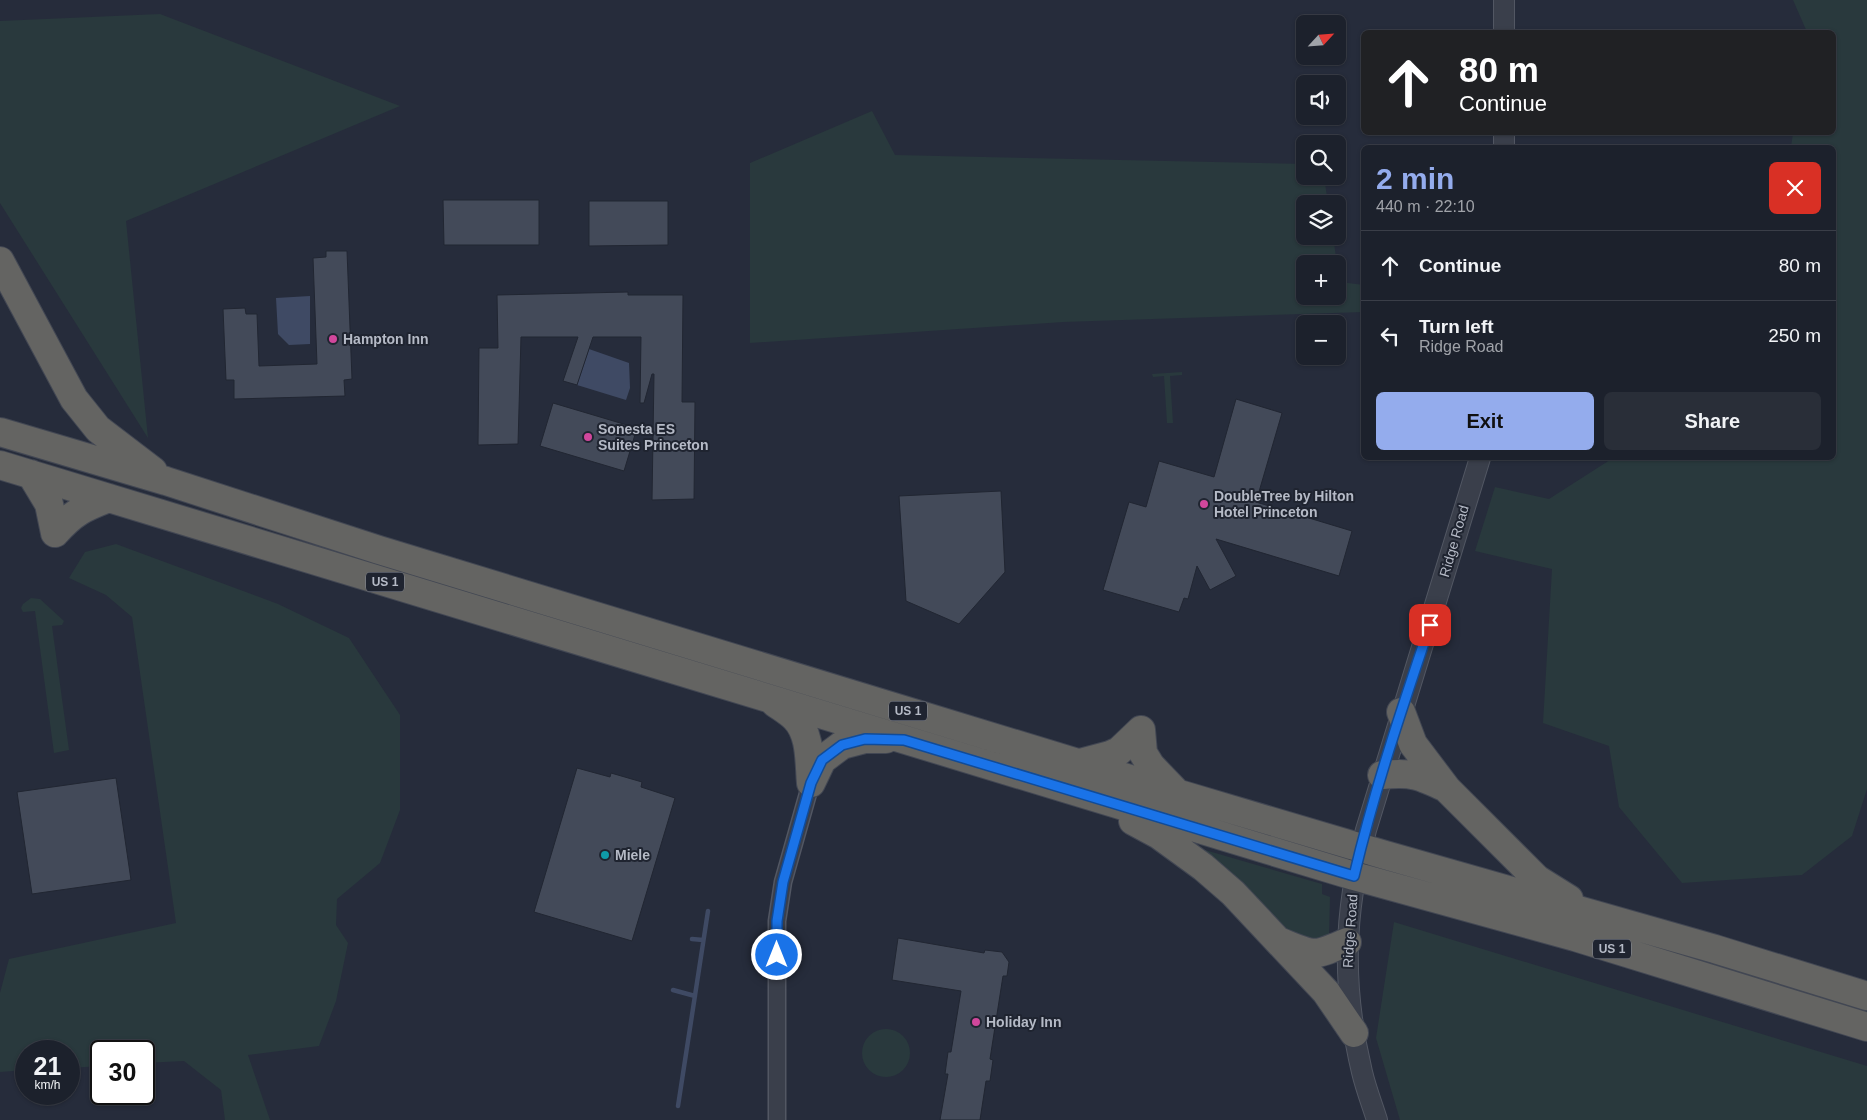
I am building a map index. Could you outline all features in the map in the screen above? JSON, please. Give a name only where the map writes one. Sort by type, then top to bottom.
[{"type":"highway","points":[[0,261],[74,399],[98,429],[166,481]]},
{"type":"highway","name":"US 1","points":[[0,432],[166,481],[326,533],[1176,793],[1715,949],[1867,996]]},
{"type":"highway","name":"US 1","points":[[0,465],[1354,876],[1575,938],[1867,1028]]},
{"type":"highway","points":[[31,474],[49,504],[55,533],[69,518],[81,509],[109,498]]},
{"type":"highway","points":[[770,699],[796,718],[803,730],[808,744],[811,783]]},
{"type":"highway","points":[[1401,712],[1412,744],[1447,789],[1537,879],[1598,916]]},
{"type":"highway","points":[[1080,763],[1110,756],[1119,751],[1142,730],[1143,753],[1151,766],[1176,793]]},
{"type":"highway","points":[[811,783],[822,760],[842,745],[865,739],[904,740]]},
{"type":"highway","points":[[1382,775],[1405,773],[1422,776],[1447,789]]},
{"type":"highway","points":[[1083,794],[1159,835],[1203,866],[1233,893],[1326,992],[1354,1033]]},
{"type":"highway","points":[[1280,942],[1311,954],[1324,952],[1347,942]]},
{"type":"street","points":[[1504,0],[1504,30]]},
{"type":"street","name":"Ridge Road","points":[[1377,1120],[1363,1075],[1354,1033],[1347,977],[1347,942],[1354,876],[1382,775],[1430,625],[1479,460]]},
{"type":"street","points":[[777,1120],[777,921],[783,882],[811,783]]},
{"type":"shaded area","points":[[1793,0],[1867,0],[1867,789],[1852,836],[1802,875],[1682,883],[1619,807],[1609,746],[1543,723],[1552,569],[1475,551],[1495,487],[1549,499],[1610,460],[1836,460],[1836,145],[1791,145],[1793,135],[1836,135],[1836,30],[1806,30]]},
{"type":"shaded area","points":[[160,14],[400,106],[126,221],[148,438],[0,203],[0,21]]},
{"type":"shaded area","points":[[872,111],[895,155],[1296,164],[1296,185],[1325,185],[1327,195],[1296,195],[1296,245],[1334,245],[1336,255],[1296,255],[1296,305],[1346,305],[1346,283],[1361,285],[1361,312],[1063,322],[750,343],[750,163]]},
{"type":"shaded area","points":[[1182,372],[1182,375],[1170,376],[1173,423],[1167,423],[1164,376],[1153,377],[1152,374]]},
{"type":"shaded area","points":[[116,544],[278,604],[349,638],[400,715],[400,810],[380,863],[337,899],[336,925],[348,943],[336,1001],[319,1046],[248,1055],[270,1120],[225,1120],[221,1090],[184,1061],[155,1062],[155,1040],[90,1040],[90,1067],[80,1067],[80,1040],[15,1040],[15,1071],[0,1072],[0,993],[9,959],[176,923],[132,617],[106,595],[69,578],[85,552]]},
{"type":"shaded area","points":[[31,598],[40,599],[64,621],[62,625],[52,626],[69,750],[54,753],[35,611],[23,612],[21,608]]},
{"type":"shaded area","points":[[1205,850],[1322,884],[1322,894],[1330,897],[1329,937],[1314,945],[1290,937]]},
{"type":"shaded area","points":[[1394,922],[1867,1066],[1867,1120],[1400,1120],[1376,1038]]},
{"type":"shaded area","points":[[881,1029],[891,1029],[900,1033],[906,1039],[910,1053],[906,1067],[900,1073],[891,1077],[881,1077],[872,1073],[866,1067],[862,1058],[862,1048],[866,1039],[872,1033]]},
{"type":"water","points":[[310,296],[310,344],[289,345],[278,334],[276,298]]},
{"type":"water","points":[[589,349],[629,363],[630,388],[626,400],[577,385]]},
{"type":"building","points":[[443,200],[539,200],[539,245],[444,245]]},
{"type":"building","points":[[589,201],[668,201],[668,245],[589,246]]},
{"type":"building","name":"Hampton Inn","points":[[326,251],[347,251],[352,379],[344,380],[345,396],[234,399],[234,380],[226,380],[223,309],[245,308],[246,314],[257,314],[259,366],[317,364],[313,258],[326,257]]},
{"type":"building","points":[[628,292],[628,295],[683,295],[682,402],[695,402],[694,499],[652,500],[654,374],[652,374],[644,403],[640,403],[641,337],[593,337],[577,385],[563,381],[578,337],[521,337],[518,444],[478,445],[479,348],[498,348],[497,295]]},
{"type":"building","name":"DoubleTree by Hilton Hotel Princeton","points":[[1236,399],[1282,413],[1256,502],[1352,531],[1339,576],[1216,539],[1236,576],[1210,590],[1197,566],[1188,599],[1184,598],[1179,612],[1103,590],[1129,502],[1146,507],[1159,461],[1214,477]]},
{"type":"building","name":"Sonesta ES Suites Princeton","points":[[553,403],[637,428],[624,471],[540,446]]},
{"type":"building","points":[[1001,491],[1005,572],[959,624],[906,601],[899,496]]},
{"type":"building","name":"Miele","points":[[577,768],[610,777],[611,773],[642,782],[641,787],[675,798],[632,941],[534,912]]},
{"type":"building","points":[[116,778],[131,880],[32,894],[17,792]]},
{"type":"building","name":"Holiday Inn","points":[[898,938],[984,953],[985,950],[1002,952],[1009,962],[1007,976],[1003,976],[990,1059],[993,1060],[990,1081],[986,1081],[980,1120],[940,1120],[948,1074],[945,1074],[948,1052],[951,1052],[961,991],[892,980]]},
{"type":"waterway","points":[[678,1106],[708,911]]},
{"type":"waterway","points":[[692,939],[703,940]]},
{"type":"waterway","points":[[673,990],[695,996]]},
{"type":"place","name":"Hampton Inn","points":[[333,339]]},
{"type":"place","name":"Sonesta ES Suites Princeton","points":[[588,437]]},
{"type":"place","name":"DoubleTree by Hilton Hotel Princeton","points":[[1204,504]]},
{"type":"place","name":"Miele","points":[[605,855]]},
{"type":"place","name":"Holiday Inn","points":[[976,1022]]},
{"type":"route","points":[[777,955],[777,921],[783,882],[811,783],[822,760],[842,745],[865,739],[904,740],[1354,876],[1396,728],[1430,625]]}]
